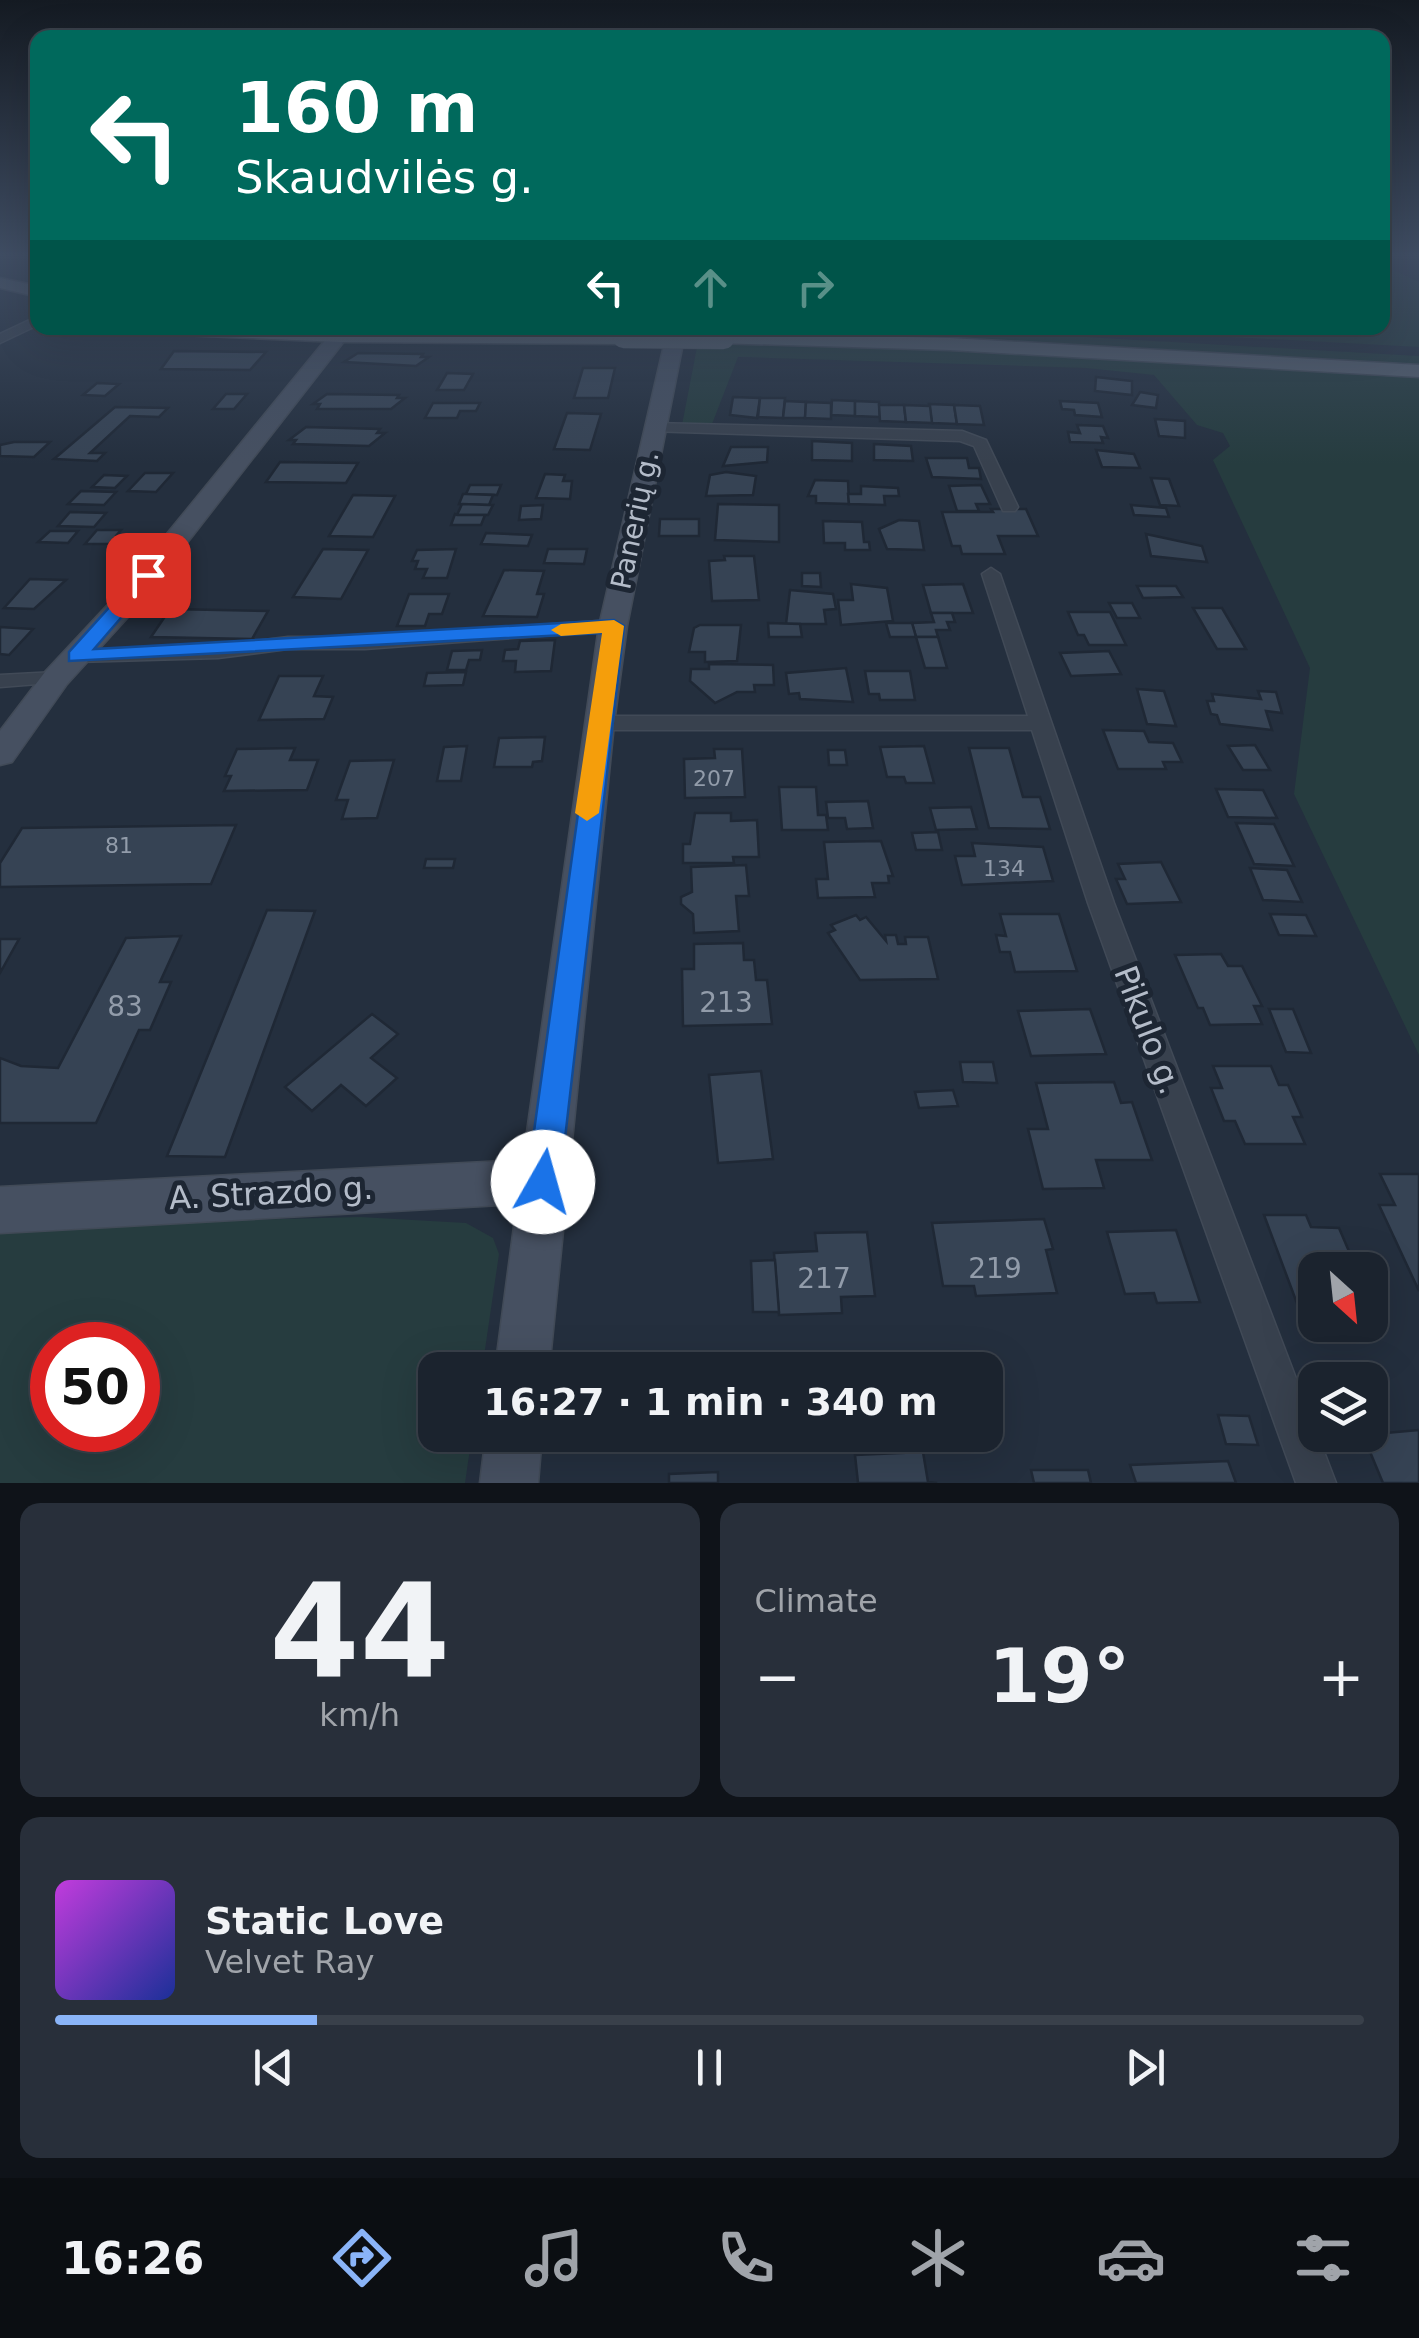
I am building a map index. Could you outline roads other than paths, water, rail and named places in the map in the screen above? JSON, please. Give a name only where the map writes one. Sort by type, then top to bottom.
[{"type":"main road","points":[[326,335],[649,335]]},
{"type":"main road","name":"Panerių g.","points":[[524,1352],[598,723],[654,428],[683,335]]},
{"type":"main road","points":[[704,335],[724,339],[950,344],[1419,370]]},
{"type":"main road","points":[[1118,335],[1419,351]]},
{"type":"main road","points":[[0,754],[66,667],[127,601],[340,336]]},
{"type":"main road","name":"A. Strazdo g.","points":[[0,1210],[262,1192],[543,1182]]},
{"type":"main road","points":[[509,1483],[512,1452]]},
{"type":"street","points":[[654,428],[962,436],[981,443],[1009,507]]},
{"type":"street","name":"Pikulo g.","points":[[991,574],[1101,904],[1316,1483]]},
{"type":"street","points":[[0,681],[66,667],[614,626]]},
{"type":"street","points":[[598,723],[1043,723]]}]
